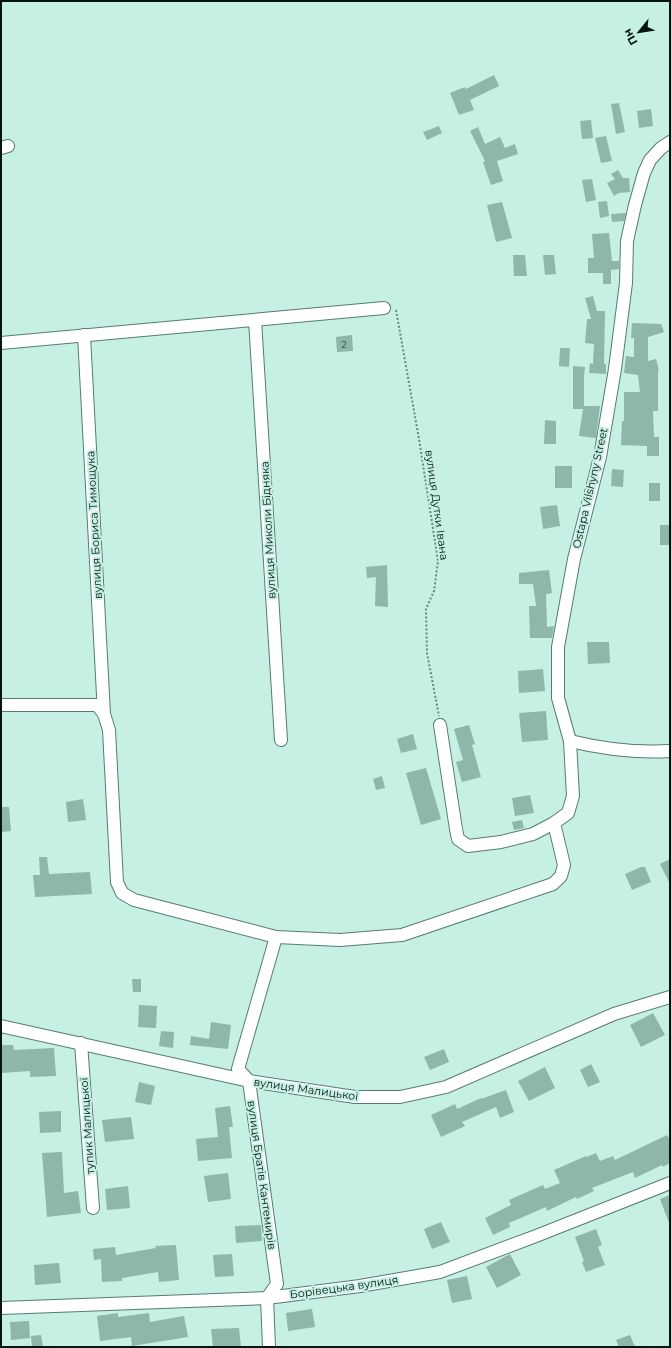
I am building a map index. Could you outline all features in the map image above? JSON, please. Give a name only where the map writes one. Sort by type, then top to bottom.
[{"type":"street","name":"Ostapa Vilshyny Street","points":[[554,824],[568,812],[573,796],[570,741],[558,698],[558,647],[574,559],[601,450],[615,369],[626,283],[627,241],[644,173],[650,160],[661,148],[670,142]]},
{"type":"street","points":[[1,343],[390,309]]},
{"type":"street","name":"вулиця Миколи Бідняка","points":[[255,320],[281,740]]},
{"type":"street","name":"вулиця Бориса Тимощука","points":[[84,335],[104,714],[109,730],[117,882],[122,893],[134,900],[276,937],[340,940],[402,935],[553,884],[561,876],[564,865],[554,824]]},
{"type":"street","points":[[1,705],[97,705],[104,714]]},
{"type":"street","points":[[440,725],[458,839],[468,846],[501,842],[533,834],[554,824]]},
{"type":"street","points":[[570,741],[614,750],[652,752],[670,751]]},
{"type":"street","name":"вулиця Братів Кантемирів","points":[[267,1298],[277,1284],[249,1081],[238,1069],[276,937]]},
{"type":"street","name":"вулиця Малицької","points":[[1,1026],[249,1081],[355,1097],[400,1097],[446,1087],[614,1014],[670,997]]},
{"type":"street","name":"тупик Малицької","points":[[81,1044],[93,1208]]},
{"type":"street","name":"Борівецька вулиця","points":[[1,1308],[267,1298],[360,1286],[440,1272],[670,1183]]},
{"type":"street","points":[[267,1298],[269,1347]]},
{"type":"path","name":"вулиця Дутки Івана","points":[[390,309],[419,439],[438,561],[434,591],[426,609],[427,653],[440,725]]},
{"type":"building","points":[[494,75],[499,86],[470,100],[474,110],[459,115],[450,93],[465,87],[466,89]]},
{"type":"building","points":[[619,103],[625,132],[616,134],[611,104]]},
{"type":"building","points":[[651,109],[653,126],[639,128],[637,111]]},
{"type":"building","points":[[591,120],[593,138],[582,139],[580,121]]},
{"type":"building","points":[[439,126],[442,133],[427,140],[423,132]]},
{"type":"building","points":[[478,127],[485,144],[500,137],[505,148],[515,144],[518,154],[497,161],[503,181],[491,185],[483,162],[485,161],[470,131]]},
{"type":"building","points":[[606,136],[612,161],[601,163],[595,138]]},
{"type":"building","points":[[618,170],[623,178],[629,178],[630,192],[619,193],[614,196],[607,183],[615,179],[611,174]]},
{"type":"building","points":[[592,179],[596,200],[586,202],[582,180]]},
{"type":"building","points":[[607,201],[609,216],[600,218],[598,202]]},
{"type":"building","points":[[502,202],[512,238],[496,242],[487,205]]},
{"type":"building","points":[[626,213],[624,221],[612,222],[611,214]]},
{"type":"building","points":[[609,233],[612,261],[619,261],[619,269],[611,270],[611,284],[603,284],[603,273],[588,273],[588,258],[594,258],[592,234]]},
{"type":"building","points":[[513,255],[525,255],[527,276],[514,276]]},
{"type":"building","points":[[543,255],[554,255],[556,274],[545,275]]},
{"type":"building","points":[[593,296],[597,311],[605,311],[604,364],[606,364],[606,374],[589,373],[590,363],[593,364],[594,344],[585,343],[587,319],[591,319],[585,298]]},
{"type":"building","points":[[632,323],[661,324],[664,332],[648,337],[648,361],[656,359],[659,370],[658,411],[653,411],[654,437],[659,437],[659,456],[647,456],[647,446],[621,445],[622,421],[624,421],[624,392],[640,392],[638,375],[624,373],[626,356],[634,357],[634,338],[631,338]]},
{"type":"building","points":[[352,335],[353,351],[337,352],[336,337]]},
{"type":"building","points":[[560,348],[570,348],[569,367],[559,366]]},
{"type":"building","points":[[573,366],[585,367],[584,406],[600,406],[596,438],[579,436],[583,409],[573,409]]},
{"type":"building","points":[[545,420],[556,421],[556,444],[544,444]]},
{"type":"building","points":[[555,466],[572,466],[572,488],[555,488]]},
{"type":"building","points":[[612,469],[624,470],[623,487],[611,486]]},
{"type":"building","points":[[649,483],[660,483],[660,501],[649,501]]},
{"type":"building","points":[[557,505],[560,526],[543,529],[540,507]]},
{"type":"building","points":[[660,525],[670,525],[670,545],[660,545]]},
{"type":"building","points":[[387,565],[388,607],[375,606],[376,577],[367,578],[366,567]]},
{"type":"building","points":[[549,570],[552,593],[546,594],[547,627],[554,626],[552,638],[530,638],[529,606],[536,606],[533,584],[519,584],[519,573]]},
{"type":"building","points":[[587,642],[609,642],[610,663],[588,664]]},
{"type":"building","points":[[543,669],[545,691],[519,693],[518,671]]},
{"type":"building","points":[[546,711],[548,740],[522,742],[519,713]]},
{"type":"building","points":[[469,725],[475,744],[472,745],[481,777],[462,782],[456,762],[463,760],[454,729]]},
{"type":"building","points":[[413,734],[417,749],[401,753],[397,739]]},
{"type":"building","points":[[426,768],[441,819],[421,825],[406,773]]},
{"type":"building","points":[[382,776],[385,788],[376,790],[373,779]]},
{"type":"building","points":[[530,795],[534,813],[515,816],[512,798]]},
{"type":"building","points":[[83,799],[86,820],[68,822],[66,802]]},
{"type":"building","points":[[1,807],[9,807],[11,831],[1,832]]},
{"type":"building","points":[[522,820],[524,828],[514,830],[512,822]]},
{"type":"building","points":[[39,857],[47,857],[49,874],[90,872],[92,894],[35,897],[33,875],[40,875]]},
{"type":"building","points":[[670,859],[670,884],[660,864]]},
{"type":"building","points":[[641,867],[645,867],[651,882],[632,890],[625,874]]},
{"type":"building","points":[[132,979],[141,979],[141,992],[133,992]]},
{"type":"building","points":[[139,1005],[157,1006],[156,1028],[138,1027]]},
{"type":"building","points":[[653,1013],[665,1035],[641,1047],[630,1025]]},
{"type":"building","points":[[211,1022],[231,1025],[228,1049],[190,1045],[191,1036],[209,1039]]},
{"type":"building","points":[[161,1031],[174,1032],[173,1048],[159,1046]]},
{"type":"building","points":[[1,1045],[13,1045],[14,1050],[54,1048],[56,1076],[30,1077],[30,1071],[1,1073]]},
{"type":"building","points":[[444,1049],[449,1062],[430,1070],[424,1057]]},
{"type":"building","points":[[591,1064],[600,1082],[588,1087],[580,1070]]},
{"type":"building","points":[[545,1067],[555,1088],[529,1101],[518,1081]]},
{"type":"building","points":[[139,1082],[155,1086],[151,1105],[135,1102]]},
{"type":"building","points":[[506,1090],[514,1112],[500,1118],[496,1107],[462,1122],[465,1126],[441,1137],[431,1115],[455,1104],[457,1109],[481,1098]]},
{"type":"building","points":[[230,1106],[233,1127],[229,1127],[232,1158],[198,1161],[196,1139],[218,1137],[215,1108]]},
{"type":"building","points":[[61,1111],[61,1132],[40,1133],[39,1112]]},
{"type":"building","points":[[131,1117],[134,1139],[105,1142],[102,1120]]},
{"type":"building","points":[[667,1135],[670,1140],[670,1163],[663,1167],[662,1165],[635,1178],[633,1172],[592,1188],[594,1191],[577,1199],[576,1197],[547,1211],[546,1207],[509,1223],[510,1227],[493,1235],[485,1218],[511,1205],[509,1200],[543,1185],[545,1189],[560,1183],[554,1170],[596,1153],[600,1161],[613,1156],[615,1160]]},
{"type":"building","points":[[62,1152],[64,1193],[78,1191],[81,1213],[47,1217],[42,1153]]},
{"type":"building","points":[[228,1173],[231,1199],[208,1202],[204,1176]]},
{"type":"building","points":[[128,1186],[130,1208],[107,1210],[105,1189]]},
{"type":"building","points":[[670,1195],[670,1223],[669,1223],[660,1199]]},
{"type":"building","points":[[441,1222],[450,1242],[432,1249],[424,1229]]},
{"type":"building","points":[[261,1225],[262,1241],[236,1243],[235,1226]]},
{"type":"building","points":[[596,1229],[602,1245],[598,1247],[605,1265],[586,1272],[582,1262],[584,1261],[575,1237]]},
{"type":"building","points":[[176,1245],[179,1280],[159,1282],[158,1272],[122,1278],[122,1281],[102,1282],[101,1259],[94,1260],[93,1249],[115,1247],[116,1255],[156,1248],[155,1246]]},
{"type":"building","points":[[232,1254],[234,1276],[215,1277],[213,1255]]},
{"type":"building","points":[[510,1254],[521,1275],[497,1288],[486,1267]]},
{"type":"building","points":[[59,1263],[61,1283],[35,1285],[34,1265]]},
{"type":"building","points":[[467,1276],[472,1299],[452,1303],[447,1280]]},
{"type":"building","points":[[312,1309],[315,1327],[288,1331],[286,1313]]},
{"type":"building","points":[[118,1313],[118,1317],[149,1313],[150,1322],[184,1316],[188,1337],[132,1346],[131,1337],[100,1341],[97,1316]]},
{"type":"building","points":[[29,1321],[30,1338],[11,1340],[10,1322]]},
{"type":"building","points":[[239,1328],[241,1347],[213,1347],[211,1329]]},
{"type":"building","points":[[41,1335],[43,1347],[32,1347],[31,1336]]},
{"type":"building","points":[[630,1335],[635,1347],[619,1347],[616,1340]]}]
